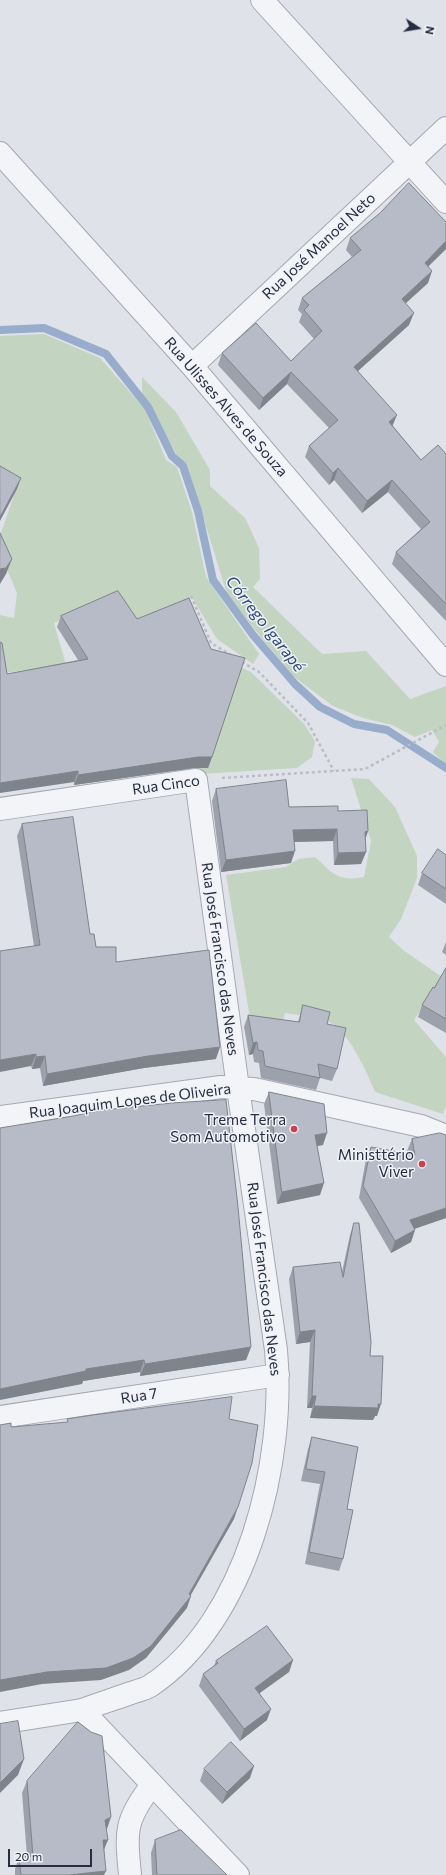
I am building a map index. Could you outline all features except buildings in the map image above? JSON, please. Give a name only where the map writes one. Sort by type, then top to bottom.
[{"type":"street","points":[[262,0],[446,202]]},
{"type":"street","name":"Rua José Manoel Neto","points":[[192,366],[409,161],[446,128]]},
{"type":"street","name":"Rua Ulisses Alves de Souza","points":[[0,153],[192,366],[446,666]]},
{"type":"street","name":"Rua Cinco","points":[[0,809],[196,780]]},
{"type":"street","name":"Rua José Francisco das Neves","points":[[0,1723],[82,1710],[149,1686],[180,1662],[212,1622],[239,1574],[259,1518],[268,1480],[274,1442],[278,1375],[196,780]]},
{"type":"street","name":"Rua Joaquim Lopes de Oliveira","points":[[0,1117],[221,1087],[254,1089],[445,1132]]},
{"type":"street","name":"Rua 7","points":[[0,1417],[278,1375]]},
{"type":"street","points":[[82,1710],[238,1875]]},
{"type":"street","points":[[130,1875],[127,1841],[130,1820],[139,1802],[152,1785]]},
{"type":"path","points":[[190,596],[211,643],[235,658]]},
{"type":"path","points":[[241,661],[259,672],[308,723],[334,771]]},
{"type":"path","name":"Rua Cinco","points":[[196,780],[365,769],[446,725]]},
{"type":"green space","points":[[44,334],[100,358],[145,409],[166,460],[177,467],[192,512],[206,577],[259,654],[253,664],[217,639],[191,596],[184,607],[134,626],[114,596],[54,623],[66,665],[4,673],[0,655],[0,615],[14,618],[17,593],[0,553],[0,536],[16,489],[0,479],[0,336]]},
{"type":"green space","points":[[142,377],[176,412],[210,470],[210,486],[245,518],[259,548],[260,579],[253,587],[322,654],[366,651],[410,699],[446,686],[446,764],[433,752],[439,742],[432,730],[415,737],[392,725],[363,718],[333,706],[293,676],[227,594],[187,465],[177,455],[142,394]]},
{"type":"green space","points":[[213,655],[251,672],[304,724],[315,741],[312,757],[297,768],[201,774],[142,768]]},
{"type":"green space","points":[[351,778],[369,779],[395,807],[417,856],[417,878],[401,919],[389,937],[403,950],[442,977],[414,1020],[446,1057],[446,1106],[443,1114],[375,1092],[367,1073],[349,1041],[333,1025],[325,1020],[285,1013],[279,1034],[252,1030],[226,875],[286,867],[298,859],[315,857],[336,875],[348,878],[364,877],[371,841]]},
{"type":"waterway","name":"Córrego Igarapé","points":[[0,330],[44,328],[106,354],[148,407],[172,456],[183,466],[198,511],[213,580],[253,635],[295,684],[320,707],[354,724],[387,730],[446,768]]},
{"type":"place","name":"Treme Terra Som Automotivo","points":[[294,1129]]},
{"type":"place","name":"Ministtério Viver","points":[[422,1164]]}]
